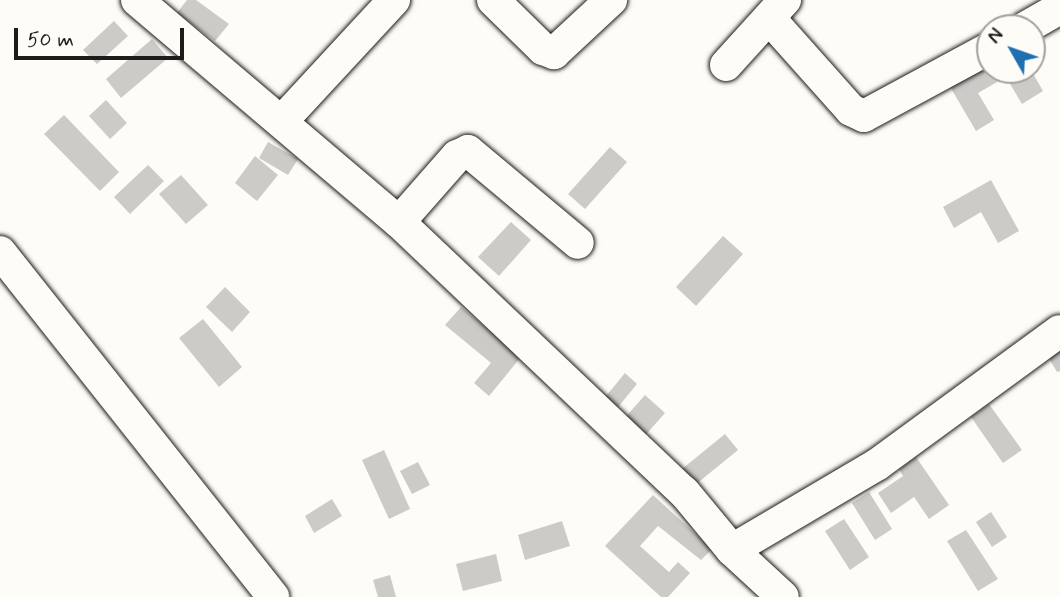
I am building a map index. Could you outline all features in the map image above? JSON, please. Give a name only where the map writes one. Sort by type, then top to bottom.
[{"type":"street","points":[[137,0],[398,222],[684,492],[732,550],[783,597]]},
{"type":"street","points":[[282,121],[394,0]]},
{"type":"street","points":[[493,0],[543,50],[554,53],[611,0]]},
{"type":"street","points":[[726,65],[777,9],[851,110],[864,116],[976,56]]},
{"type":"street","points":[[398,222],[457,156],[468,151],[578,243]]},
{"type":"street","points":[[0,252],[273,597]]},
{"type":"street","points":[[732,550],[878,464],[1060,331]]},
{"type":"building","points":[[187,0],[196,0],[229,24],[215,41],[177,13]]},
{"type":"building","points":[[114,21],[128,36],[97,64],[83,50]]},
{"type":"building","points":[[152,39],[168,58],[121,98],[106,79]]},
{"type":"building","points":[[976,69],[976,84],[994,84],[978,93],[994,120],[976,131],[949,85]]},
{"type":"building","points":[[1010,84],[1039,84],[1043,91],[1022,104]]},
{"type":"building","points":[[106,100],[127,123],[110,139],[89,116]]},
{"type":"building","points":[[64,115],[119,172],[100,191],[44,134]]},
{"type":"building","points":[[268,142],[298,159],[288,175],[259,158]]},
{"type":"building","points":[[610,147],[627,162],[585,209],[568,194]]},
{"type":"building","points":[[255,156],[278,175],[257,201],[235,183]]},
{"type":"building","points":[[148,165],[164,181],[130,214],[114,197]]},
{"type":"building","points":[[181,175],[208,205],[186,224],[159,194]]},
{"type":"building","points":[[991,180],[1019,231],[998,243],[981,212],[954,228],[943,207]]},
{"type":"building","points":[[511,222],[531,240],[499,276],[478,257]]},
{"type":"building","points":[[723,236],[743,254],[696,306],[676,287]]},
{"type":"building","points":[[225,287],[250,312],[232,332],[206,307]]},
{"type":"building","points":[[461,307],[521,357],[489,396],[474,383],[491,363],[445,325]]},
{"type":"building","points":[[203,319],[242,367],[219,387],[179,338]]},
{"type":"building","points":[[1060,348],[1060,371],[1057,372],[1047,355]]},
{"type":"building","points":[[625,373],[637,384],[614,412],[602,401]]},
{"type":"building","points":[[645,395],[665,413],[642,439],[622,421]]},
{"type":"building","points":[[989,404],[1022,450],[1003,463],[971,417]]},
{"type":"building","points":[[725,434],[738,450],[695,485],[682,469]]},
{"type":"building","points":[[384,450],[410,509],[389,519],[362,460]]},
{"type":"building","points":[[916,457],[949,505],[929,519],[914,497],[891,513],[878,493],[903,476],[899,469]]},
{"type":"building","points":[[418,462],[430,485],[412,494],[400,471]]},
{"type":"building","points":[[869,492],[892,529],[875,540],[852,503]]},
{"type":"building","points":[[653,495],[712,549],[701,560],[658,526],[640,546],[669,572],[678,562],[690,573],[668,597],[661,597],[605,546]]},
{"type":"building","points":[[332,499],[342,516],[314,533],[305,516]]},
{"type":"building","points":[[991,512],[1007,537],[992,547],[976,522]]},
{"type":"building","points":[[844,519],[869,557],[850,570],[825,531]]},
{"type":"building","points":[[562,521],[570,546],[525,560],[518,535]]},
{"type":"building","points":[[966,530],[998,579],[978,591],[947,541]]},
{"type":"building","points":[[496,554],[502,581],[463,591],[456,564]]},
{"type":"building","points":[[390,575],[396,597],[378,597],[373,580]]}]
